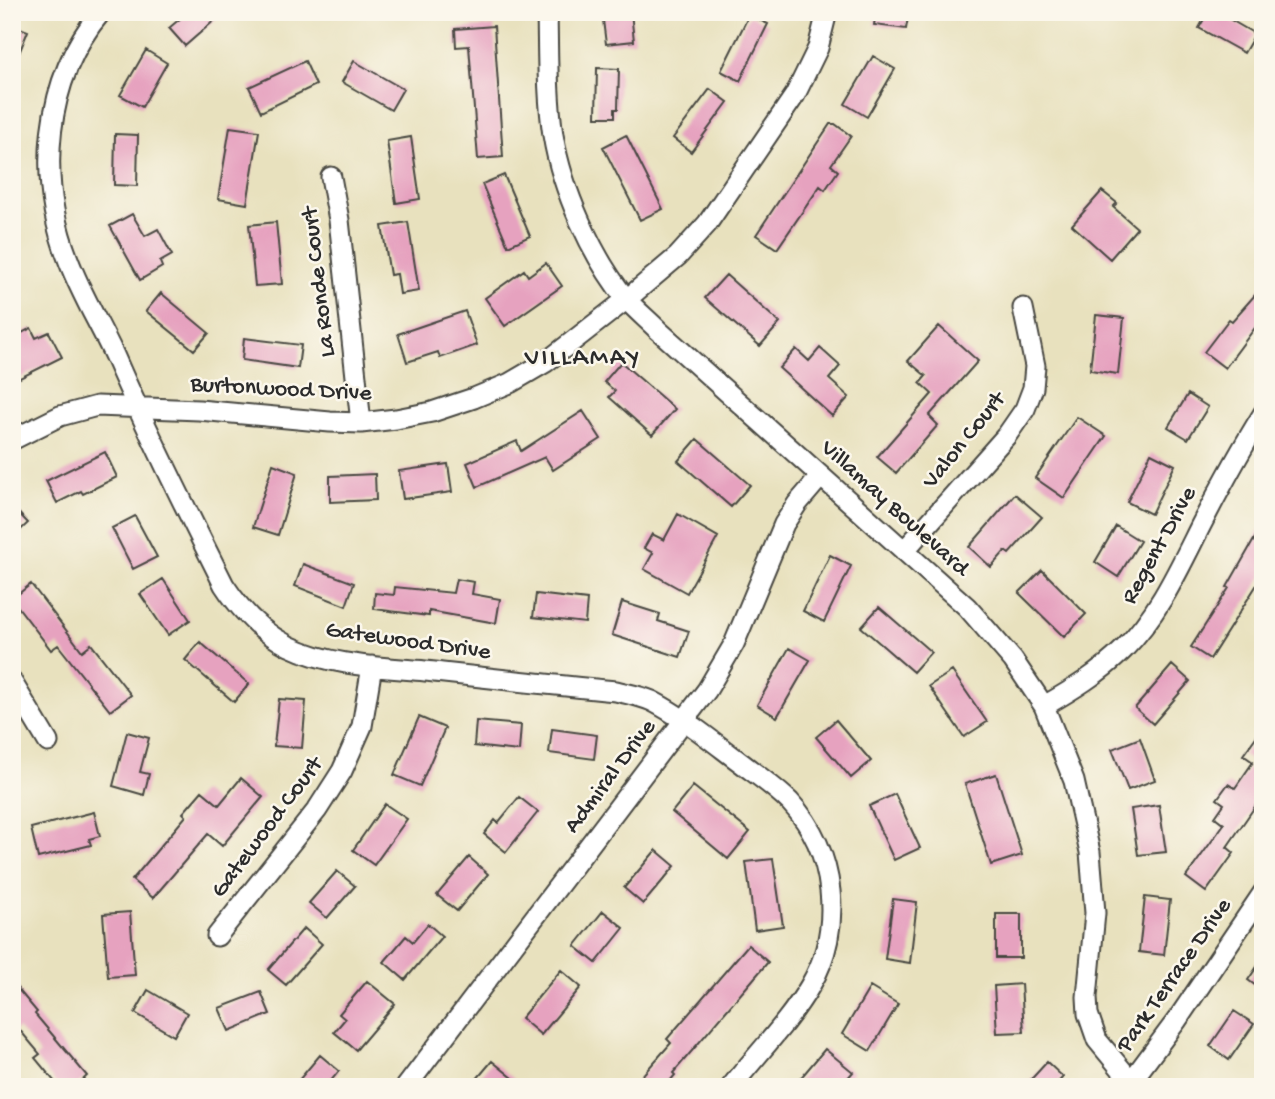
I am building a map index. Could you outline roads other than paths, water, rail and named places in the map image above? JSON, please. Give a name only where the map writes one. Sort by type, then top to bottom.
[{"type":"street","name":"Gatewood Drive","points":[[101,12],[78,47],[62,84],[52,124],[49,182],[58,231],[68,261],[224,585],[249,618],[269,634],[302,651],[372,666],[616,691],[652,701],[715,743],[790,803],[804,820],[819,847],[830,890],[828,938],[818,971],[800,1002],[731,1087]]},
{"type":"street","name":"Villamay Boulevard","points":[[547,12],[549,101],[559,166],[568,193],[591,242],[627,299],[967,607],[1013,660],[1044,706],[1074,781],[1090,852],[1095,913],[1087,997],[1088,1014],[1097,1040],[1129,1084]]},
{"type":"street","name":"Burtonwood Drive","points":[[12,440],[36,426],[97,406],[199,410],[361,423],[432,412],[510,383],[546,362],[627,299],[678,256],[707,225],[812,64],[827,12]]},
{"type":"street","name":"La Ronde Court","points":[[331,177],[339,220],[361,423]]},
{"type":"street","name":"Valon Court","points":[[904,551],[1007,435],[1025,409],[1033,388],[1035,366],[1023,307]]},
{"type":"street","name":"Regent Drive","points":[[1044,706],[1101,670],[1144,627],[1169,588],[1234,459],[1263,414]]},
{"type":"street","name":"Admiral Drive","points":[[406,1087],[707,690],[734,644],[784,524],[821,476]]},
{"type":"street","name":"Gatewood Court","points":[[217,936],[317,810],[342,771],[362,726],[372,666]]},
{"type":"street","points":[[12,682],[48,742]]},
{"type":"street","name":"Park Terrace Drive","points":[[1129,1084],[1177,1020],[1263,893]]},
{"type":"district","name":"VILLAMAY","points":[[583,359]]}]
